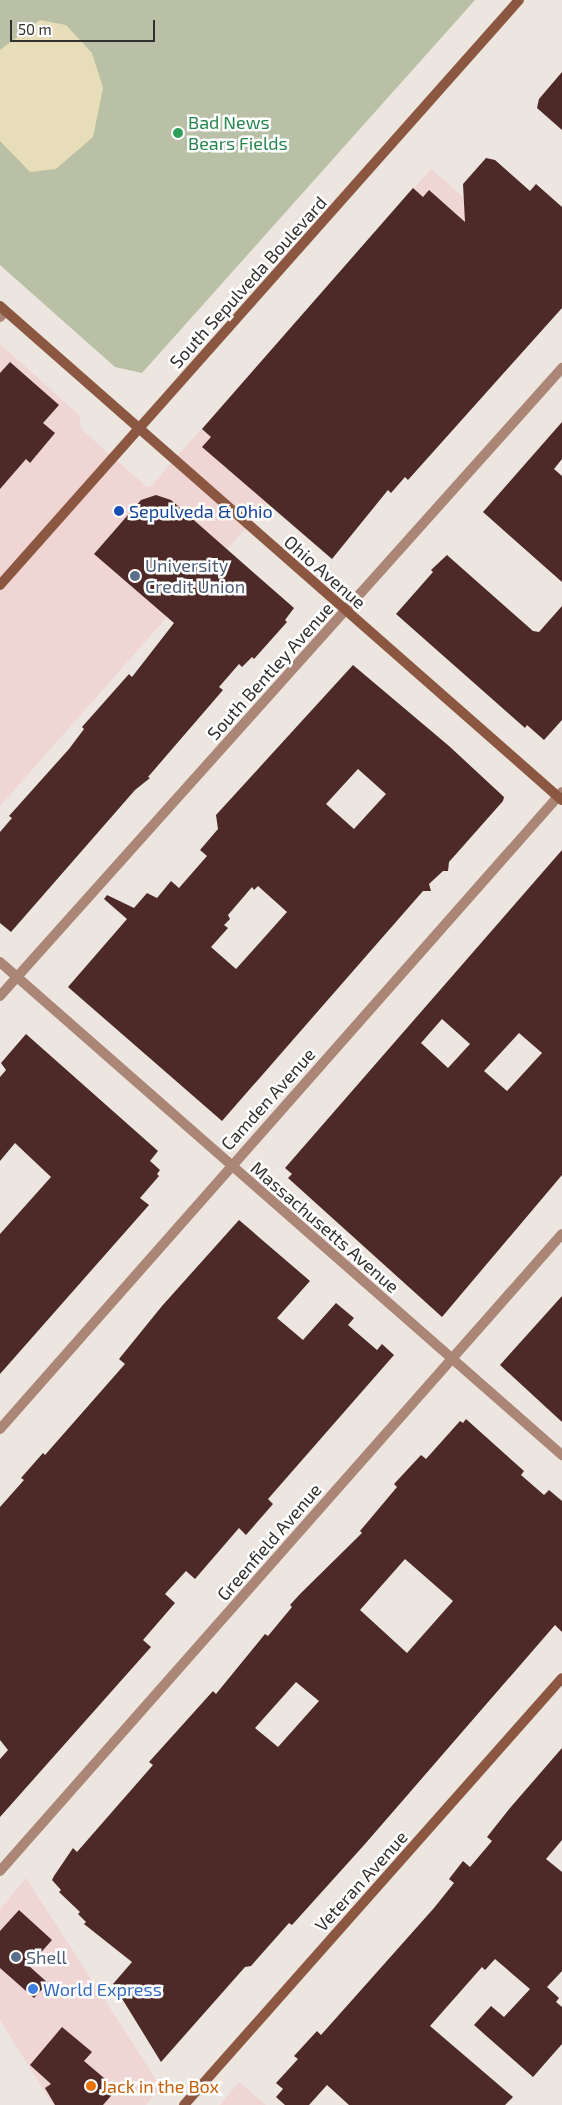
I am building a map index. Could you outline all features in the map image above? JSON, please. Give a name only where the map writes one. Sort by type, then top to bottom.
[{"type":"street","name":"South Sepulveda Boulevard","points":[[0,585],[519,0]]},
{"type":"street","name":"Ohio Avenue","points":[[2,311],[138,428],[346,612],[561,796]]},
{"type":"street","name":"South Bentley Avenue","points":[[0,996],[346,612],[562,368]]},
{"type":"street","name":"Camden Avenue","points":[[0,1429],[230,1166],[561,796]]},
{"type":"street","name":"Massachusetts Avenue","points":[[0,962],[230,1166],[562,1455]]},
{"type":"street","name":"Greenfield Avenue","points":[[0,1871],[562,1234]]},
{"type":"street","name":"Veteran Avenue","points":[[184,2105],[562,1678]]},
{"type":"shaded area","points":[[431,169],[506,234],[0,806],[0,344],[79,415],[81,429],[147,487],[151,486]]},
{"type":"shaded area","points":[[26,1878],[161,2087],[146,2105],[53,2105],[0,2020],[0,1909]]},
{"type":"shaded area","points":[[239,2082],[266,2105],[220,2105]]},
{"type":"green space","name":"Bad News Bears Fields","points":[[0,0],[475,0],[142,373],[115,367],[0,265]]},
{"type":"sand","points":[[40,20],[66,25],[92,53],[103,88],[93,137],[56,169],[30,172],[0,141],[0,50]]},
{"type":"building","points":[[562,72],[562,130],[537,108],[539,99]]},
{"type":"building","points":[[486,158],[495,160],[530,191],[536,184],[562,207],[562,308],[408,480],[405,477],[391,493],[388,490],[332,559],[202,447],[211,437],[202,429],[413,188],[423,197],[429,190],[465,222],[463,184]]},
{"type":"building","points":[[10,362],[59,405],[43,423],[55,433],[30,463],[26,459],[0,489],[0,373]]},
{"type":"building","points":[[562,422],[562,459],[554,469],[562,476],[562,582],[483,512]]},
{"type":"building","points":[[156,495],[171,500],[294,608],[285,620],[287,622],[254,659],[252,657],[242,667],[239,664],[219,687],[223,690],[148,777],[150,778],[135,790],[11,932],[0,923],[0,832],[12,818],[9,816],[69,749],[84,729],[82,727],[129,674],[132,677],[174,623],[94,554],[141,500]]},
{"type":"building","points":[[447,555],[533,631],[539,632],[562,606],[562,720],[544,740],[527,725],[525,728],[396,614],[433,572],[431,570]]},
{"type":"building","points":[[353,665],[449,746],[504,797],[503,801],[449,862],[448,871],[443,871],[429,884],[431,891],[423,891],[222,1121],[68,987],[127,919],[104,899],[107,895],[134,908],[147,893],[157,898],[171,881],[179,888],[207,856],[200,850],[218,829],[216,815]],"holes":[[[358,769],[386,794],[354,829],[326,804]],[[258,886],[287,912],[236,969],[211,947],[228,928],[224,925],[230,919],[228,915],[252,887],[254,890]]]},
{"type":"building","points":[[562,850],[562,1175],[442,1317],[288,1178],[292,1174],[285,1168]],"holes":[[[442,1019],[470,1044],[448,1068],[421,1043]],[[519,1033],[542,1053],[507,1091],[484,1071]]]},
{"type":"building","points":[[26,1034],[158,1151],[150,1161],[160,1170],[157,1174],[159,1176],[140,1198],[149,1205],[0,1374],[0,1234],[51,1177],[15,1143],[0,1161],[0,1077],[6,1070],[1,1063]]},
{"type":"building","points":[[239,1220],[310,1281],[277,1318],[303,1340],[336,1303],[354,1318],[348,1325],[377,1350],[382,1344],[394,1355],[268,1499],[273,1504],[246,1535],[239,1528],[195,1579],[186,1571],[165,1594],[175,1603],[143,1640],[151,1647],[0,1817],[0,1759],[8,1750],[0,1740],[0,1507],[24,1480],[21,1478],[43,1453],[45,1455],[125,1364],[119,1359],[162,1306]]},
{"type":"building","points":[[562,1296],[562,1422],[500,1365]]},
{"type":"building","points":[[466,1419],[524,1471],[521,1475],[544,1495],[549,1490],[562,1501],[562,1632],[555,1625],[292,1925],[289,1923],[251,1966],[245,1967],[161,2062],[113,1984],[132,1962],[84,1924],[86,1922],[78,1914],[80,1912],[59,1892],[61,1890],[52,1880],[73,1848],[77,1852],[153,1765],[149,1762],[213,1691],[216,1694],[265,1634],[268,1636],[292,1607],[290,1605],[300,1594],[362,1533],[360,1531],[397,1487],[394,1484],[421,1455],[426,1459],[460,1421],[463,1423]],"holes":[[[405,1559],[453,1601],[407,1653],[360,1610]],[[296,1682],[319,1701],[278,1747],[255,1728]]]},
{"type":"building","points":[[562,1748],[562,1840],[546,1859],[562,1872],[562,1971],[547,1987],[559,1998],[556,2002],[562,2007],[562,2044],[533,2077],[474,2025],[491,2006],[504,2017],[530,1989],[495,1959],[485,1970],[482,1967],[430,2026],[513,2097],[505,2105],[349,2105],[327,2085],[309,2105],[285,2105],[276,2097],[283,2089],[276,2083],[298,2059],[294,2056],[317,2031],[321,2035],[434,1908],[454,1883],[449,1879],[463,1861],[470,1867],[492,1841],[487,1837]]},
{"type":"building","points":[[19,1910],[52,1940],[29,1966],[48,1983],[34,1998],[0,1968],[0,1931]]},
{"type":"building","points":[[62,2027],[92,2052],[84,2061],[117,2089],[103,2105],[55,2105],[45,2088],[51,2084],[30,2065]]},
{"type":"place","name":"Bad News Bears Fields","points":[[178,133]]},
{"type":"place","name":"Sepulveda & Ohio","points":[[119,511]]},
{"type":"place","name":"University Credit Union","points":[[135,576]]},
{"type":"place","name":"Shell","points":[[16,1957]]},
{"type":"place","name":"World Express","points":[[33,1989]]},
{"type":"place","name":"Jack in the Box","points":[[91,2086]]}]
